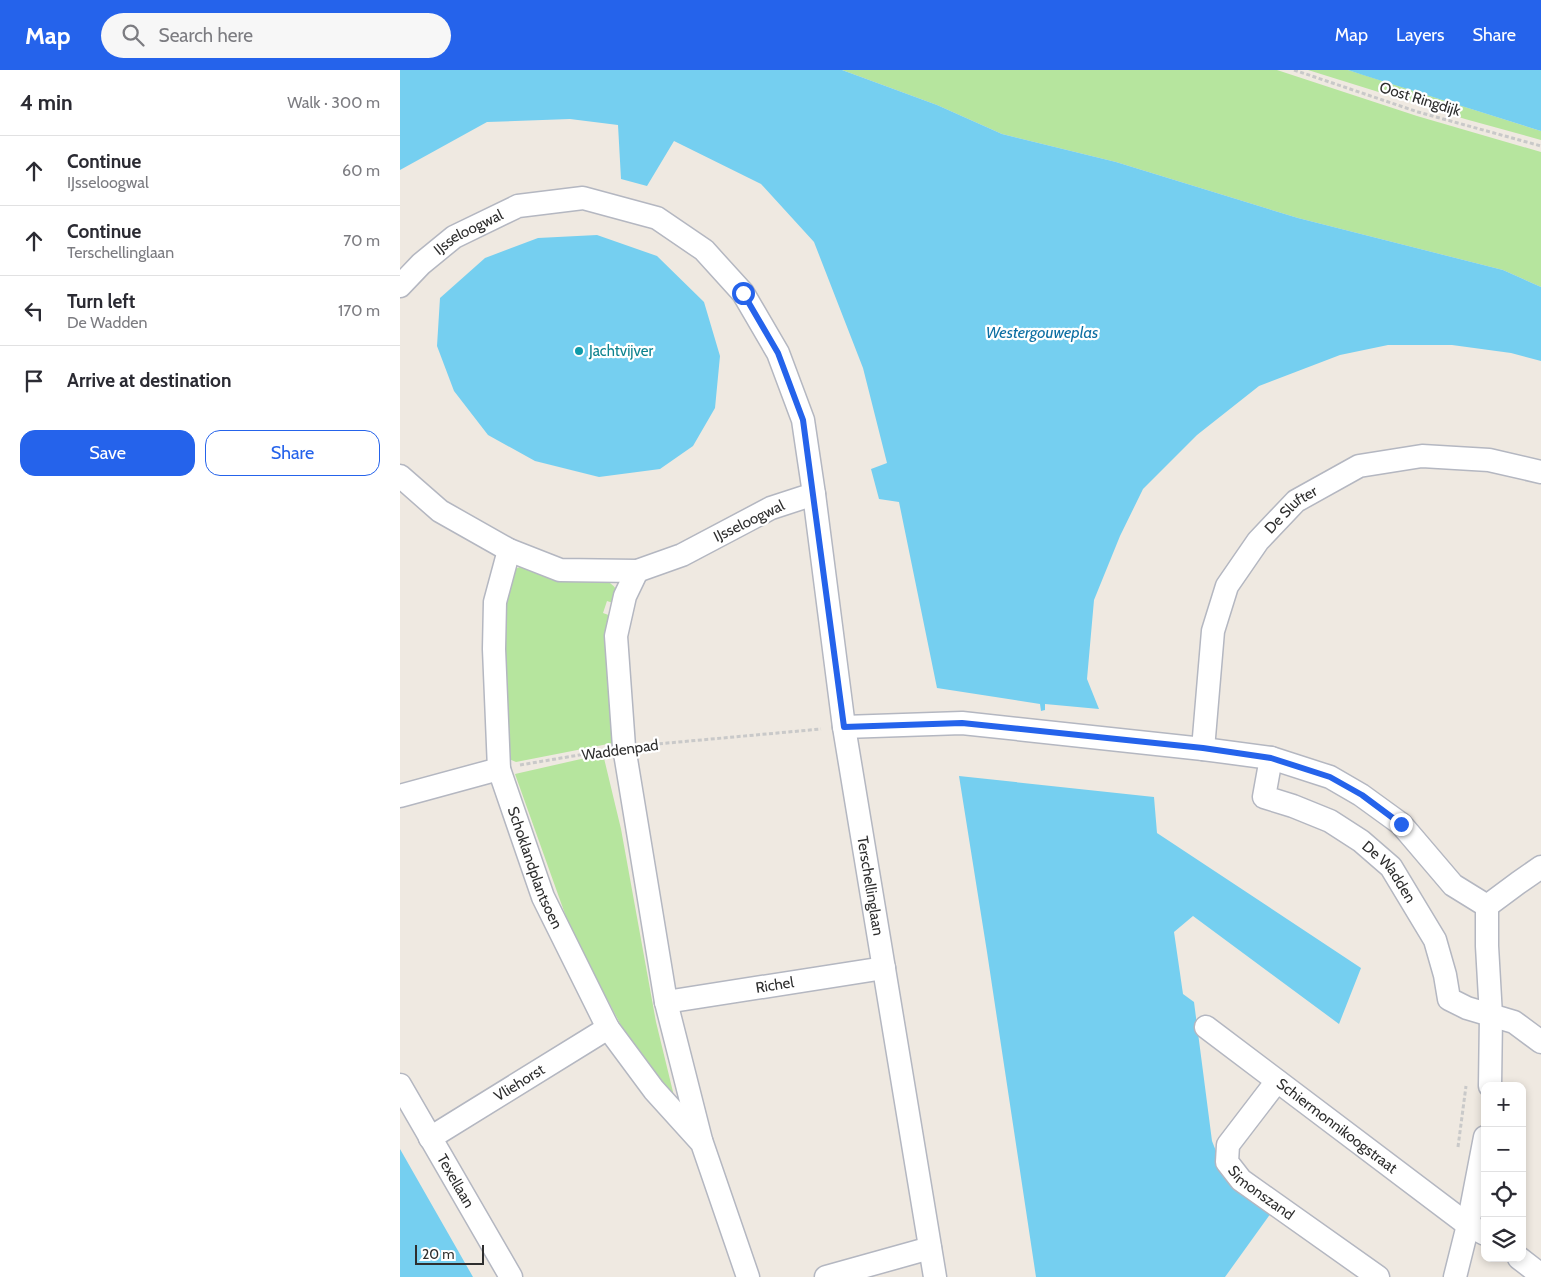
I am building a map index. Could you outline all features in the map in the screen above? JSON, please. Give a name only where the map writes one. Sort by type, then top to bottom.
[{"type":"street","name":"IJsseloogwal","points":[[400,286],[421,264],[454,237],[518,206],[583,198],[657,218],[704,250],[743,293],[778,353],[803,420],[814,494],[771,508],[682,555],[638,571],[560,570],[509,550],[440,512],[400,476]]},
{"type":"street","name":"De Slufter","points":[[1203,748],[1214,631],[1226,586],[1258,541],[1296,501],[1359,466],[1422,456],[1489,460],[1541,472]]},
{"type":"street","name":"Terschellinglaan","points":[[814,494],[844,727],[934,1277]]},
{"type":"street","name":"Schoklandplantsoen","points":[[509,550],[495,602],[494,649],[499,769],[543,897],[608,1028],[654,1090],[702,1144]]},
{"type":"street","name":"Schoklandplantsoen","points":[[638,571],[625,596],[616,636],[624,747],[666,1002],[702,1144],[748,1277]]},
{"type":"street","points":[[844,727],[962,723],[1203,748],[1271,758],[1330,777],[1362,795],[1401,824],[1453,885],[1487,906]]},
{"type":"street","name":"De Wadden","points":[[1271,758],[1264,797],[1330,821],[1361,841],[1391,867],[1434,940],[1445,975],[1449,998],[1468,1008],[1491,1016]]},
{"type":"street","points":[[400,796],[499,769]]},
{"type":"street","points":[[1487,906],[1541,867]]},
{"type":"street","points":[[1487,906],[1491,1016],[1490,1082]]},
{"type":"street","name":"Richel","points":[[666,1002],[884,968]]},
{"type":"street","points":[[1491,1016],[1514,1022],[1541,1042]]},
{"type":"street","name":"Schiermonnikoogstraat","points":[[1206,1027],[1476,1229]]},
{"type":"street","name":"Vliehorst","points":[[430,1138],[608,1028]]},
{"type":"street","name":"Simonszand","points":[[1277,1081],[1228,1145],[1227,1162],[1241,1180],[1378,1277]]},
{"type":"street","name":"Texellaan","points":[[400,1085],[511,1277]]},
{"type":"street","points":[[1455,1277],[1476,1229],[1482,1172]]},
{"type":"street","points":[[826,1277],[930,1248]]},
{"type":"street","points":[[1524,1262],[1541,1275]]},
{"type":"path","name":"Oost Ringdijk","points":[[1294,70],[1418,112],[1541,146]]},
{"type":"path","name":"Waddenpad","points":[[499,769],[624,747],[844,727]]},
{"type":"path","points":[[1458,1150],[1466,1085]]},
{"type":"green space","points":[[842,70],[1277,70],[1417,116],[1541,152],[1541,287],[1503,270],[1298,218],[1116,162],[1002,134],[937,105]]},
{"type":"green space","points":[[1308,70],[1348,70],[1541,131],[1541,140],[1465,119]]},
{"type":"green space","points":[[522,566],[605,580],[616,590],[619,605],[607,601],[603,613],[614,617],[613,743],[516,762],[509,759],[500,692],[506,585],[513,570]]},
{"type":"green space","points":[[603,754],[621,829],[656,1022],[674,1096],[626,1035],[570,928],[515,774]]},
{"type":"water","name":"Westergouweplas","points":[[400,70],[842,70],[937,105],[1002,134],[1116,162],[1298,218],[1503,270],[1541,287],[1541,361],[1511,353],[1452,345],[1388,345],[1340,355],[1259,386],[1197,435],[1143,489],[1120,536],[1094,600],[1087,679],[1099,709],[1045,704],[1045,710],[1041,711],[1040,704],[937,688],[899,502],[879,499],[871,469],[887,463],[863,368],[814,242],[761,184],[674,141],[647,186],[621,179],[618,125],[570,119],[487,122],[400,170]]},
{"type":"water","points":[[1348,70],[1541,70],[1541,131],[1363,75]]},
{"type":"water","name":"Jachtvijver","points":[[597,235],[657,256],[704,302],[720,356],[715,408],[693,446],[660,469],[599,477],[535,461],[488,435],[454,391],[437,346],[440,298],[485,258],[538,238]]},
{"type":"water","points":[[959,776],[1154,797],[1157,833],[1361,968],[1339,1024],[1193,916],[1174,932],[1183,994],[1194,1002],[1212,1141],[1228,1181],[1271,1213],[1225,1277],[1036,1277]]},
{"type":"water","points":[[400,1149],[473,1277],[400,1277]]},
{"type":"place","name":"Jachtvijver","points":[[579,351]]},
{"type":"route","points":[[743,293],[778,353],[803,420],[844,727],[962,723],[1203,748],[1271,758],[1330,777],[1362,795],[1401,824]]}]
